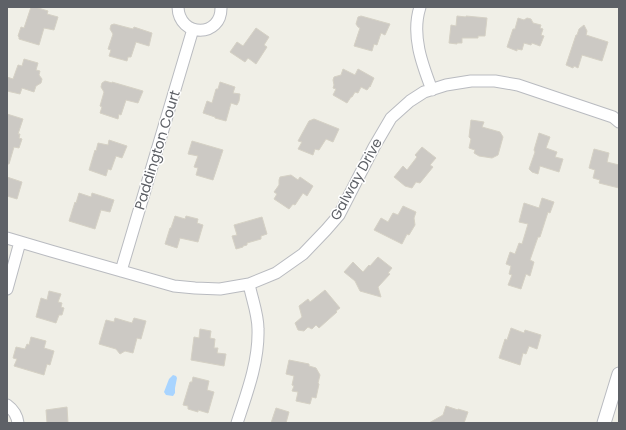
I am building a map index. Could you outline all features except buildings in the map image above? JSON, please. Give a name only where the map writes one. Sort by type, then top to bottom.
[{"type":"street","points":[[178,7],[178,14],[181,21],[186,26],[200,31],[212,27],[217,22],[220,16],[221,7]]},
{"type":"street","points":[[420,7],[417,26],[418,45],[432,90]]},
{"type":"street","name":"Paddington Court","points":[[121,272],[193,29]]},
{"type":"street","name":"Galway Drive","points":[[7,238],[174,286],[220,289],[249,284],[276,273],[303,254],[326,230],[339,215],[374,147],[391,118],[410,101],[424,92],[446,85],[471,81],[495,81],[518,85],[617,118]]},
{"type":"street","points":[[7,289],[20,242]]},
{"type":"street","points":[[237,423],[247,391],[258,346],[256,313],[249,284]]},
{"type":"street","points":[[604,423],[619,374]]},
{"type":"street","points":[[7,405],[14,411],[18,423]]},
{"type":"water","points":[[173,375],[177,378],[175,393],[173,396],[166,395],[164,392],[169,379]]}]
